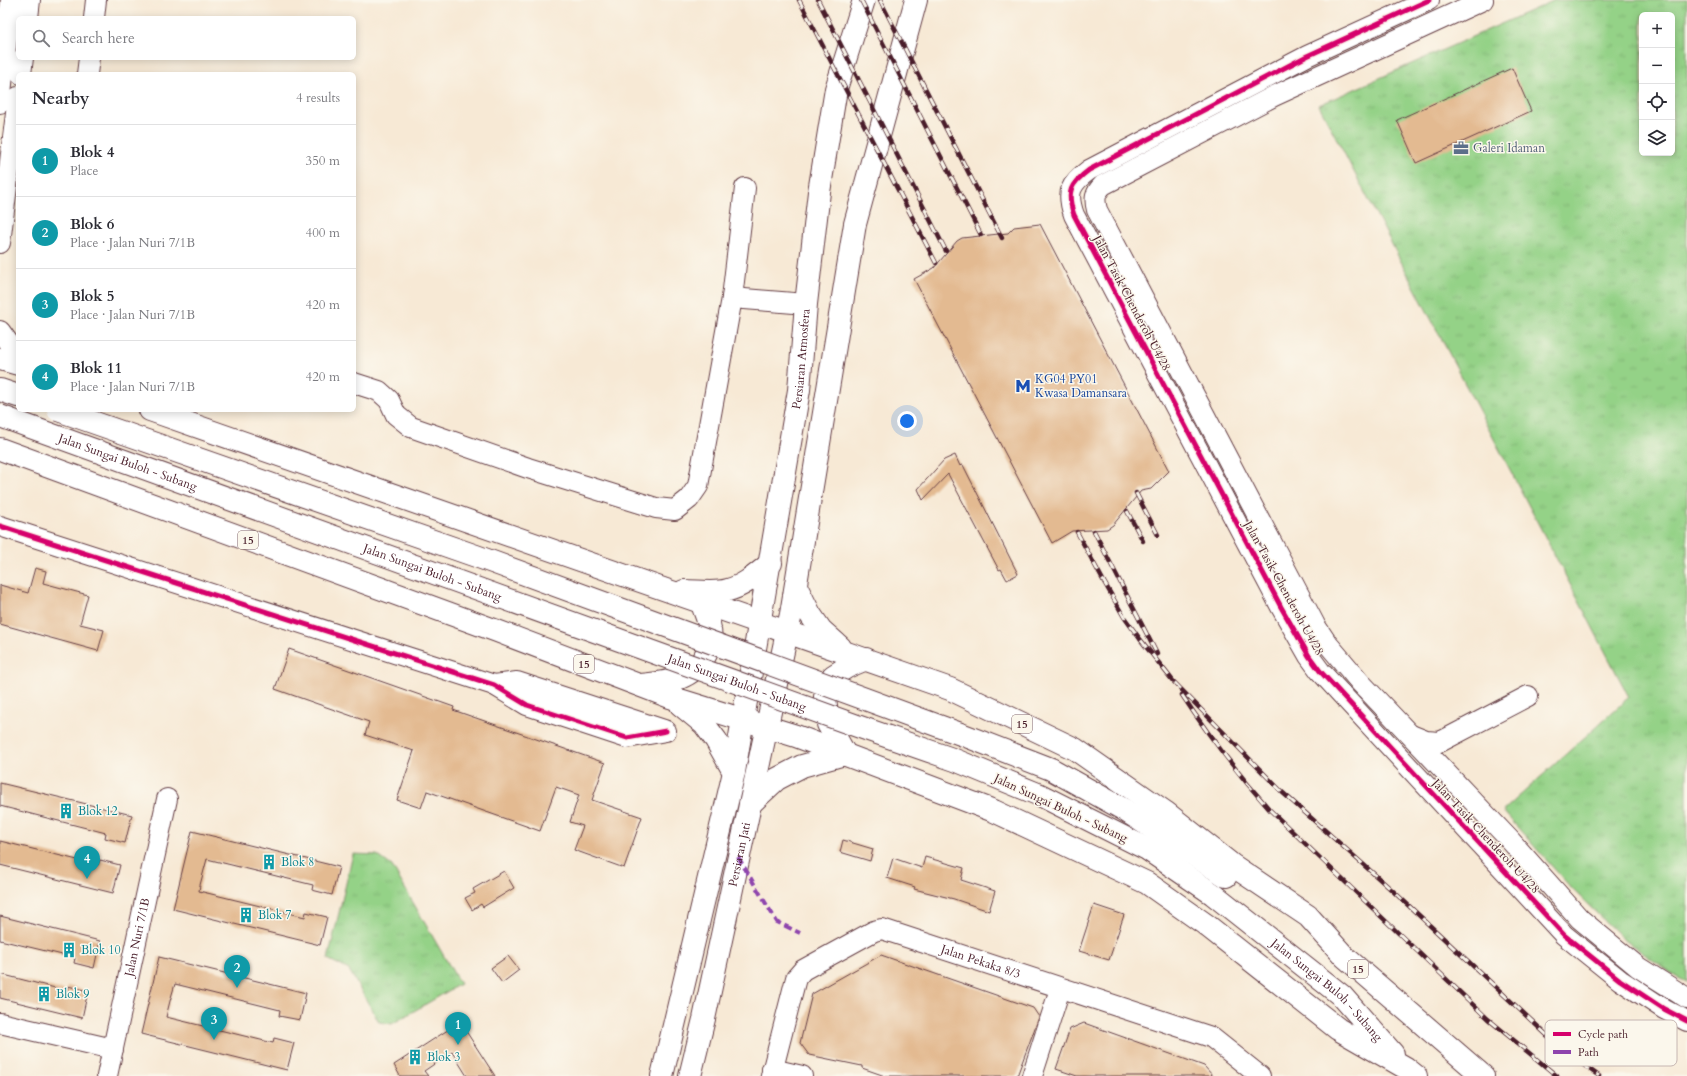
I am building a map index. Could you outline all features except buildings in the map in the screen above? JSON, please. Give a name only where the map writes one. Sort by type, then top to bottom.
[{"type":"main road","name":"Persiaran Atmosfera","points":[[744,720],[799,390],[806,304],[819,192],[836,89],[864,0]]},
{"type":"main road","points":[[787,632],[796,586],[855,224],[916,0]]},
{"type":"main road","points":[[0,359],[16,363]]},
{"type":"main road","points":[[0,390],[16,395]]},
{"type":"main road","name":"Jalan Sungai Buloh - Subang","points":[[64,412],[476,556],[966,736],[1051,769],[1130,813],[1320,937],[1483,1076]]},
{"type":"main road","name":"Jalan Sungai Buloh - Subang","points":[[156,412],[950,689],[1075,749],[1164,812],[1232,864],[1308,916],[1345,957]]},
{"type":"main road","name":"Jalan Sungai Buloh - Subang","points":[[0,416],[853,725],[955,760],[1040,795],[1147,849],[1213,894],[1342,996],[1411,1072]]},
{"type":"main road","name":"Jalan Sungai Buloh - Subang","points":[[0,449],[497,631],[639,686],[845,754],[994,811],[1147,883],[1205,924],[1338,1029],[1411,1072]]},
{"type":"main road","points":[[663,590],[709,592],[728,590],[750,580],[770,563]]},
{"type":"main road","points":[[796,586],[810,614],[821,630],[845,652]]},
{"type":"main road","points":[[639,686],[665,682],[688,676],[701,665],[710,648],[710,630],[702,603]]},
{"type":"main road","name":"Persiaran Jati","points":[[690,1076],[787,632]]},
{"type":"main road","points":[[750,804],[777,780],[802,766],[845,754],[828,724],[825,697],[833,676],[847,667],[866,659]]},
{"type":"main road","name":"Jalan Sungai Buloh - Subang","points":[[670,697],[704,724],[716,740],[734,772]]},
{"type":"main road","name":"Persiaran Jati","points":[[662,1076],[734,772],[744,720]]},
{"type":"street","points":[[0,103],[11,0]]},
{"type":"street","points":[[28,16],[30,0]]},
{"type":"street","points":[[94,16],[96,0]]},
{"type":"street","points":[[1429,0],[1307,56],[1089,170],[1074,183],[1070,189],[1096,195],[1103,185],[1274,96],[1484,0]]},
{"type":"street","points":[[1307,56],[1318,76]]},
{"type":"street","points":[[21,72],[23,60]]},
{"type":"street","points":[[87,72],[89,60]]},
{"type":"street","points":[[0,243],[16,113]]},
{"type":"street","points":[[356,384],[379,391],[389,400],[396,415],[411,427],[528,468],[656,508],[675,510],[689,499],[698,486],[732,298],[745,188]]},
{"type":"street","name":"Jalan Tasik Chenderoh U4/28","points":[[1070,189],[1069,198],[1074,215],[1281,607],[1309,656],[1320,671],[1564,935],[1620,980],[1664,1009],[1687,1021]]},
{"type":"street","name":"Jalan Tasik Chenderoh U4/28","points":[[1096,195],[1095,202],[1097,210],[1315,625],[1327,643],[1360,682],[1510,839],[1580,919],[1638,967],[1687,998]]},
{"type":"street","points":[[732,298],[806,304]]},
{"type":"street","points":[[0,331],[16,353]]},
{"type":"street","points":[[0,526],[494,685],[527,705],[627,738],[666,731],[517,682],[494,685]]},
{"type":"street","points":[[1409,734],[1426,741],[1440,742],[1528,696]]},
{"type":"street","points":[[1440,742],[1439,756],[1443,770]]},
{"type":"street","name":"Jalan Nuri 7/1B","points":[[107,1076],[167,799]]},
{"type":"street","name":"Jalan Pekaka 8/3","points":[[772,1072],[796,978],[803,970],[874,931],[882,929],[1060,989],[1211,1037],[1260,1076]]},
{"type":"street","points":[[1032,1076],[1060,989]]},
{"type":"street","points":[[0,1023],[113,1049]]},
{"type":"street","points":[[772,1072],[802,1076]]},
{"type":"green space","points":[[1555,0],[1687,0],[1687,982],[1676,977],[1622,938],[1573,890],[1503,811],[1629,697],[1319,105]]},
{"type":"green space","points":[[353,854],[377,855],[392,866],[460,984],[392,1024],[379,1022],[349,970],[328,959]]},
{"type":"railway","points":[[799,0],[936,263]]},
{"type":"railway","points":[[818,0],[946,251]]},
{"type":"railway","points":[[861,0],[981,235]]},
{"type":"railway","points":[[880,0],[1002,238]]},
{"type":"railway","points":[[1136,493],[1158,535]]},
{"type":"railway","points":[[1127,511],[1143,541]]},
{"type":"railway","points":[[1094,531],[1157,654]]},
{"type":"railway","points":[[1077,532],[1124,617],[1173,681],[1282,792],[1393,891],[1545,1033]]},
{"type":"railway","points":[[1182,695],[1224,754],[1270,810],[1488,1019],[1557,1076]]},
{"type":"railway","points":[[1585,1066],[1599,1076]]},
{"type":"marked path","points":[[738,857],[777,922],[800,933]]},
{"type":"cycle path","points":[[1429,0],[1307,56],[1089,170],[1074,184],[1071,189],[1070,200],[1074,215],[1281,607],[1309,656],[1320,671],[1564,935],[1620,980],[1664,1009],[1687,1021]]},
{"type":"cycle path","points":[[0,526],[494,685],[527,705],[627,738],[666,731]]},
{"type":"place","name":"Galeri Idaman","points":[[1461,148]]},
{"type":"place","name":"KG04 PY01 Kwasa Damansara","points":[[1023,386]]},
{"type":"place","name":"Blok 12","points":[[66,811]]},
{"type":"place","name":"Blok 8","points":[[269,862]]},
{"type":"place","name":"Blok 11","points":[[87,879]]},
{"type":"place","name":"Blok 7","points":[[246,915]]},
{"type":"place","name":"Blok 10","points":[[69,950]]},
{"type":"place","name":"Blok 6","points":[[237,988]]},
{"type":"place","name":"Blok 9","points":[[44,994]]},
{"type":"place","name":"Blok 5","points":[[214,1040]]},
{"type":"place","name":"Blok 4","points":[[458,1045]]},
{"type":"place","name":"Blok 3","points":[[415,1057]]}]
